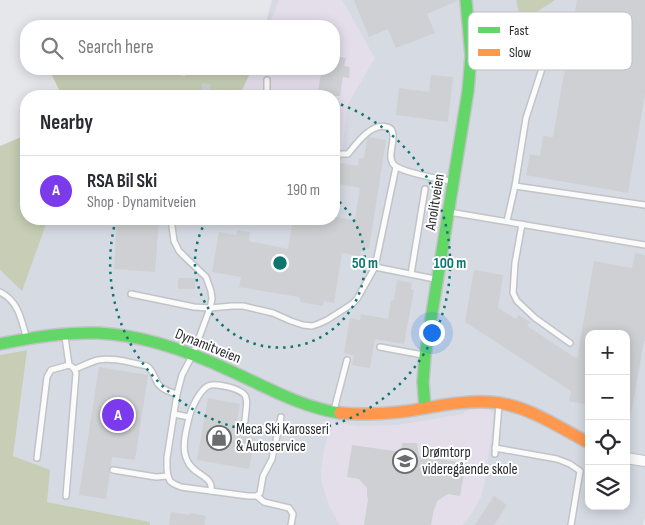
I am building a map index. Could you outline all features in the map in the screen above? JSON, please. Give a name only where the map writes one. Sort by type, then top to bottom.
[{"type":"street","name":"Anolitveien","points":[[466,0],[468,20]]},
{"type":"street","name":"Anolitveien","points":[[425,408],[423,382],[425,356],[464,119],[470,70]]},
{"type":"street","name":"Dynamitveien","points":[[0,344],[65,334],[96,333],[126,336],[194,354],[298,401],[334,411],[371,414],[400,412],[461,403],[499,403]]},
{"type":"street","points":[[499,403],[535,414],[585,441]]},
{"type":"street","points":[[630,459],[645,461]]},
{"type":"lane","points":[[507,221],[515,186],[526,118],[542,70]]},
{"type":"lane","points":[[267,80],[267,90]]},
{"type":"lane","points":[[340,154],[348,154],[358,142],[376,127],[388,127],[393,134],[391,160],[396,167],[453,182]]},
{"type":"lane","points":[[131,294],[194,307],[243,306],[273,313],[291,322],[303,325],[312,326],[327,320],[357,299],[375,266],[396,167]]},
{"type":"lane","points":[[515,186],[645,205]]},
{"type":"lane","points":[[411,274],[425,189]]},
{"type":"lane","points":[[449,212],[645,245]]},
{"type":"lane","points":[[522,224],[515,263],[513,293],[517,301],[535,318],[570,343]]},
{"type":"lane","points":[[172,225],[174,241],[179,251],[201,271],[212,291],[210,308],[194,354],[182,376],[177,394],[167,458],[168,476],[174,484],[192,489],[257,496],[264,502],[289,508],[292,514],[291,525]]},
{"type":"lane","points":[[375,266],[438,280]]},
{"type":"lane","points":[[0,292],[10,298],[15,305],[21,317],[26,339]]},
{"type":"lane","points":[[65,334],[69,365],[75,370],[76,377],[66,496]]},
{"type":"lane","points":[[380,347],[425,356]]},
{"type":"lane","points":[[75,370],[101,360],[147,366],[150,368],[158,384],[177,394]]},
{"type":"lane","points":[[334,411],[347,360]]},
{"type":"lane","points":[[37,458],[47,377],[51,370],[69,365]]},
{"type":"lane","points":[[211,491],[212,486],[207,478],[191,468],[186,459],[184,445],[192,407],[208,386],[214,384],[221,385],[245,394],[245,421]]},
{"type":"lane","points":[[499,403],[495,451],[558,459],[580,471],[571,525]]},
{"type":"lane","points":[[174,414],[189,417]]},
{"type":"lane","points":[[257,496],[260,493],[263,476],[272,459],[281,417]]},
{"type":"lane","points":[[113,470],[156,477],[168,476]]},
{"type":"shaded area","points":[[272,0],[645,0],[645,518],[643,525],[150,525],[150,522],[47,502],[13,456],[26,350],[0,355],[0,270],[22,290],[46,225],[340,225],[340,90],[242,90],[249,75],[340,75],[340,20],[267,20]]},
{"type":"shaded area","points":[[279,0],[342,0],[375,58],[348,104],[342,150],[340,150],[340,90],[242,90],[249,75],[340,75],[340,20],[271,20]]},
{"type":"shaded area","name":"Drømtorp videregående skole","points":[[490,410],[492,413],[492,432],[481,497],[463,525],[339,525],[330,508],[322,484],[321,471],[331,421],[357,426],[398,425],[463,414],[465,411]]},
{"type":"green space","points":[[516,0],[555,0],[536,12],[519,12]]},
{"type":"green space","points":[[52,75],[249,75],[242,90],[59,90]]},
{"type":"green space","points":[[20,138],[20,225],[46,225],[22,291],[0,270],[0,146]]},
{"type":"green space","points":[[27,350],[13,456],[50,470],[47,502],[150,522],[150,525],[0,525],[0,355]]},
{"type":"building","points":[[354,0],[457,1],[427,14],[435,33],[396,48],[388,29],[369,37]]},
{"type":"building","points":[[577,0],[645,0],[645,94],[628,193],[526,175],[530,154],[540,156],[543,136],[553,137],[565,70],[632,70],[632,12],[575,12]]},
{"type":"building","points":[[340,57],[346,58],[344,66],[350,67],[349,78],[343,77],[340,96],[340,90],[318,90],[321,75],[340,75]]},
{"type":"building","points":[[431,75],[453,77],[448,122],[396,115],[399,88],[429,92]]},
{"type":"building","points":[[202,83],[211,84],[210,90],[201,90]]},
{"type":"building","points":[[369,137],[386,140],[369,249],[364,248],[360,256],[342,253],[334,303],[324,301],[323,306],[301,302],[299,297],[239,287],[241,277],[212,272],[219,232],[236,235],[237,230],[250,232],[249,241],[288,249],[292,225],[340,225],[340,218],[355,220],[360,188],[340,184],[340,163],[358,166],[359,158],[364,158]]},
{"type":"building","points":[[117,225],[159,225],[155,272],[114,269]]},
{"type":"building","points":[[635,253],[645,255],[645,341],[631,414],[630,330],[585,330],[585,404],[569,401],[571,391],[465,322],[474,270],[503,275],[498,308],[516,319],[519,315],[530,322],[527,326],[577,359],[594,261],[632,268]]},
{"type":"building","points":[[178,278],[195,278],[195,289],[178,289]]},
{"type":"building","points":[[397,280],[412,283],[411,289],[414,290],[404,344],[375,339],[370,368],[352,365],[354,355],[344,353],[350,318],[360,320],[361,314],[388,319],[391,301],[394,300]]},
{"type":"building","points":[[99,367],[148,375],[135,460],[112,457],[106,499],[79,495]]},
{"type":"building","points":[[208,398],[240,404],[235,434],[255,438],[249,469],[197,460]]},
{"type":"building","points":[[402,443],[417,443],[419,456],[466,463],[460,496],[448,494],[437,501],[431,525],[364,525],[368,499],[367,488],[359,479],[347,477],[352,445],[401,452]]},
{"type":"building","points":[[494,496],[507,505],[494,525],[475,525]]},
{"type":"building","points":[[171,512],[206,516],[204,525],[169,525]]},
{"type":"traffic: fast","points":[[466,0],[468,22]]},
{"type":"traffic: fast","points":[[425,408],[423,382],[425,356],[470,70]]},
{"type":"traffic: fast","points":[[0,344],[36,337],[73,333],[116,334],[133,337],[184,351],[298,402],[340,413]]},
{"type":"traffic: slow","points":[[340,413],[408,411],[464,402],[499,403],[523,409],[585,441]]},
{"type":"place","name":"RSA Bil Ski","points":[[118,415]]},
{"type":"place","name":"Meca Ski Karosseri & Autoservice","points":[[219,438]]},
{"type":"place","name":"Drømtorp videregående skole","points":[[405,461]]}]
